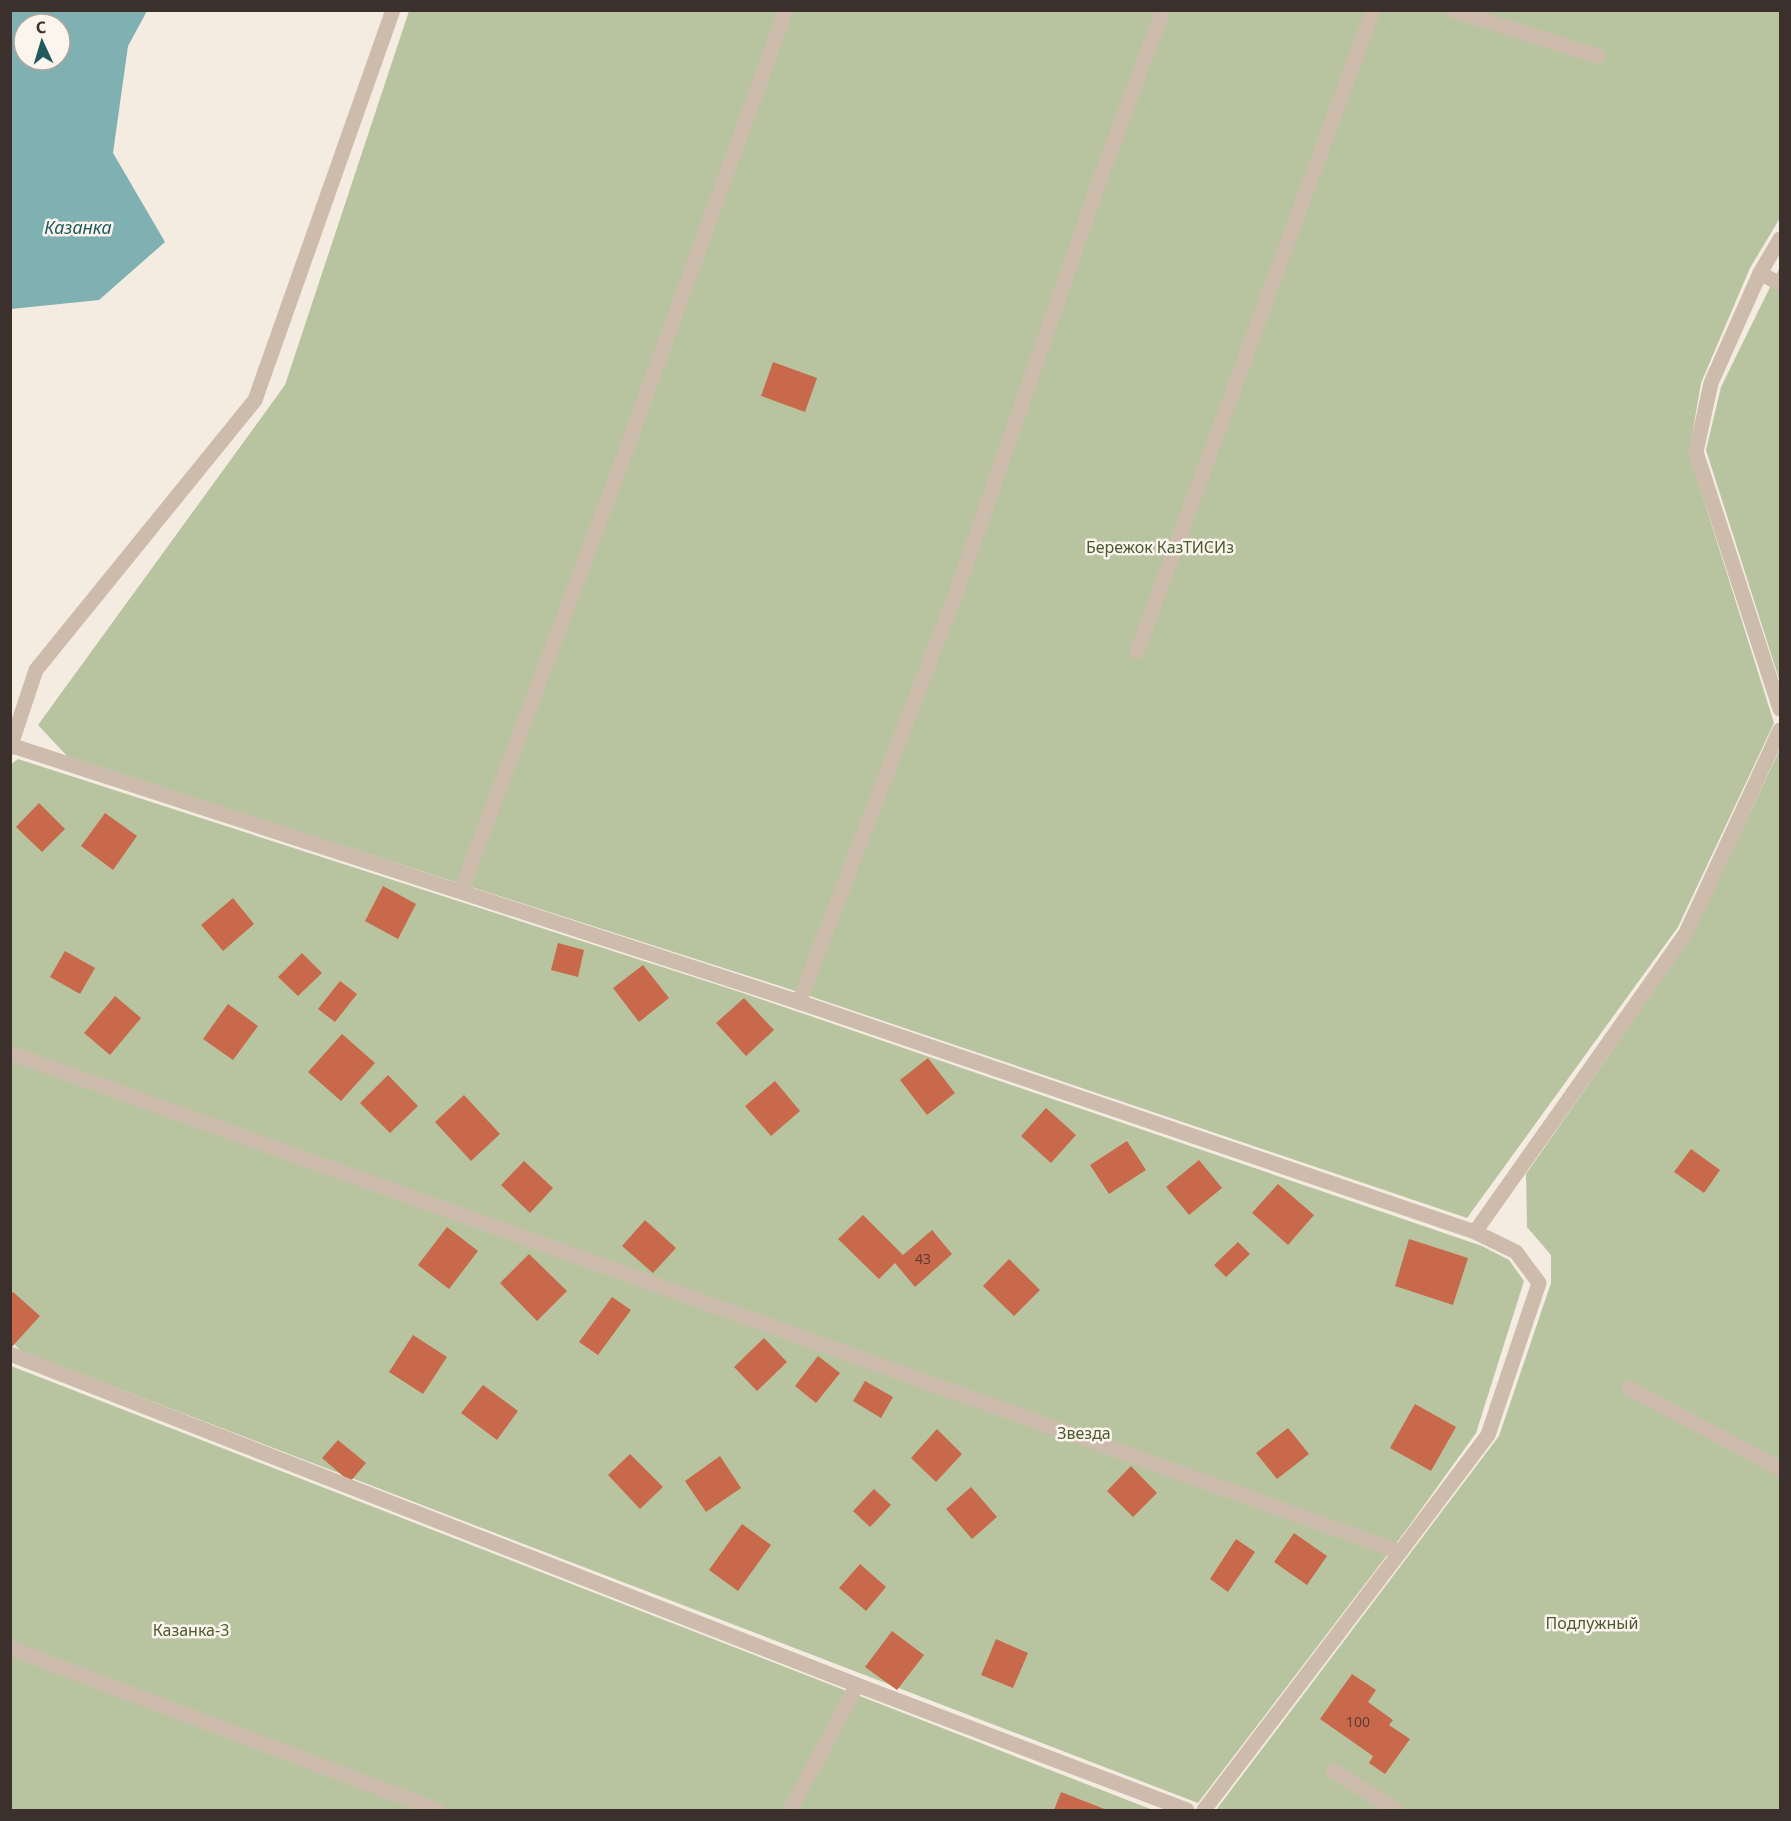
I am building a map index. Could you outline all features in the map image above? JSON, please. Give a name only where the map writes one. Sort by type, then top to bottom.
[{"type":"lane","points":[[393,10],[255,400],[36,670],[11,747],[799,1002],[1475,1232],[1516,1252],[1539,1283],[1488,1435],[1204,1810]]},
{"type":"lane","points":[[461,891],[614,483],[786,10]]},
{"type":"lane","points":[[799,1002],[958,585],[1099,182],[1163,10]]},
{"type":"lane","points":[[1137,652],[1373,10]]},
{"type":"lane","points":[[1452,10],[1597,56]]},
{"type":"lane","points":[[1780,239],[1760,273],[1711,383],[1696,452],[1780,708]]},
{"type":"lane","points":[[1760,273],[1780,284]]},
{"type":"lane","points":[[1475,1232],[1686,933],[1780,730]]},
{"type":"lane","points":[[10,1053],[1400,1552]]},
{"type":"lane","points":[[10,1354],[858,1685],[1187,1810]]},
{"type":"lane","points":[[1629,1388],[1780,1468]]},
{"type":"lane","points":[[10,1648],[437,1810]]},
{"type":"lane","points":[[790,1810],[858,1685]]},
{"type":"lane","points":[[1333,1771],[1396,1810]]},
{"type":"green space","name":"Бережок КазТИСИз","points":[[409,11],[1780,11],[1780,218],[1750,268],[1701,383],[1689,453],[1774,723],[1678,927],[1467,1218],[783,987],[69,758],[38,725],[285,385]]},
{"type":"green space","points":[[1780,267],[1780,682],[1706,450],[1721,387]]},
{"type":"green space","name":"Подлужный","points":[[1780,749],[1780,1810],[1216,1810],[1499,1436],[1551,1283],[1551,1255],[1527,1227],[1526,1174],[1691,937]]},
{"type":"green space","name":"Звезда","points":[[18,759],[743,993],[1482,1246],[1509,1260],[1524,1281],[1476,1433],[1407,1529],[1198,1803],[21,1351],[10,1340],[10,765]]},
{"type":"green space","name":"Казанка-3","points":[[11,1366],[1153,1810],[11,1810]]},
{"type":"water","name":"Казанка","points":[[11,10],[147,11],[128,46],[113,153],[165,242],[99,300],[11,309]]},
{"type":"building","points":[[773,362],[817,378],[805,412],[761,396]]},
{"type":"building","points":[[39,803],[65,829],[42,852],[16,827]]},
{"type":"building","points":[[105,813],[137,836],[113,870],[81,846]]},
{"type":"building","points":[[383,886],[416,904],[398,939],[365,921]]},
{"type":"building","points":[[233,898],[254,924],[223,951],[201,925]]},
{"type":"building","points":[[558,943],[584,950],[578,977],[551,970]]},
{"type":"building","points":[[65,951],[95,968],[80,994],[50,977]]},
{"type":"building","points":[[302,953],[322,973],[298,996],[278,977]]},
{"type":"building","points":[[643,965],[669,998],[639,1022],[613,988]]},
{"type":"building","points":[[340,981],[357,994],[335,1022],[318,1009]]},
{"type":"building","points":[[115,996],[141,1018],[110,1055],[84,1033]]},
{"type":"building","points":[[744,998],[774,1030],[746,1056],[716,1023]]},
{"type":"building","points":[[228,1004],[258,1026],[233,1060],[203,1039]]},
{"type":"building","points":[[342,1034],[375,1063],[341,1101],[308,1072]]},
{"type":"building","points":[[928,1058],[955,1093],[927,1115],[900,1080]]},
{"type":"building","points":[[388,1075],[418,1106],[390,1133],[360,1103]]},
{"type":"building","points":[[775,1081],[800,1111],[771,1136],[745,1106]]},
{"type":"building","points":[[464,1095],[500,1134],[471,1161],[435,1122]]},
{"type":"building","points":[[1046,1108],[1076,1135],[1051,1163],[1021,1136]]},
{"type":"building","points":[[1127,1141],[1146,1170],[1109,1194],[1090,1165]]},
{"type":"building","points":[[1691,1149],[1720,1170],[1704,1193],[1674,1172]]},
{"type":"building","points":[[1199,1160],[1222,1188],[1189,1215],[1166,1187]]},
{"type":"building","points":[[524,1161],[553,1188],[530,1213],[501,1185]]},
{"type":"building","points":[[1278,1184],[1314,1215],[1288,1245],[1252,1213]]},
{"type":"building","points":[[863,1215],[903,1255],[932,1230],[952,1254],[915,1287],[895,1263],[879,1279],[838,1239]]},
{"type":"building","points":[[645,1220],[676,1248],[653,1273],[622,1246]]},
{"type":"building","points":[[447,1227],[478,1251],[449,1289],[418,1265]]},
{"type":"building","points":[[1409,1239],[1468,1258],[1453,1305],[1395,1286]]},
{"type":"building","points":[[1238,1242],[1250,1254],[1226,1277],[1214,1265]]},
{"type":"building","points":[[529,1254],[567,1291],[537,1321],[500,1283]]},
{"type":"building","points":[[1009,1259],[1040,1290],[1014,1316],[983,1286]]},
{"type":"building","points":[[13,1292],[40,1316],[10,1349],[10,1295]]},
{"type":"building","points":[[612,1297],[631,1310],[598,1355],[579,1342]]},
{"type":"building","points":[[413,1335],[447,1357],[423,1394],[389,1372]]},
{"type":"building","points":[[764,1338],[787,1362],[757,1391],[734,1367]]},
{"type":"building","points":[[818,1356],[840,1373],[816,1403],[795,1386]]},
{"type":"building","points":[[865,1381],[893,1397],[881,1418],[853,1401]]},
{"type":"building","points":[[483,1385],[518,1411],[497,1440],[461,1413]]},
{"type":"building","points":[[1415,1404],[1456,1427],[1431,1471],[1390,1448]]},
{"type":"building","points":[[1288,1428],[1309,1454],[1277,1479],[1256,1453]]},
{"type":"building","points":[[937,1429],[962,1454],[936,1482],[911,1458]]},
{"type":"building","points":[[338,1440],[366,1463],[350,1482],[322,1458]]},
{"type":"building","points":[[630,1454],[663,1487],[640,1509],[608,1475]]},
{"type":"building","points":[[720,1456],[741,1488],[706,1512],[685,1481]]},
{"type":"building","points":[[1131,1466],[1157,1493],[1133,1517],[1107,1491]]},
{"type":"building","points":[[971,1487],[997,1517],[972,1539],[946,1509]]},
{"type":"building","points":[[874,1489],[891,1505],[870,1527],[853,1511]]},
{"type":"building","points":[[742,1524],[771,1545],[738,1591],[709,1570]]},
{"type":"building","points":[[1294,1533],[1327,1556],[1307,1585],[1274,1562]]},
{"type":"building","points":[[1236,1539],[1255,1552],[1228,1592],[1210,1579]]},
{"type":"building","points":[[860,1564],[886,1587],[866,1611],[839,1588]]},
{"type":"building","points":[[892,1631],[924,1655],[897,1690],[865,1667]]},
{"type":"building","points":[[996,1639],[1028,1653],[1013,1688],[981,1675]]},
{"type":"building","points":[[1352,1674],[1376,1690],[1368,1702],[1393,1720],[1389,1725],[1410,1739],[1385,1774],[1369,1763],[1373,1756],[1320,1719]]},
{"type":"building","points":[[1061,1792],[1107,1810],[1054,1810]]}]
